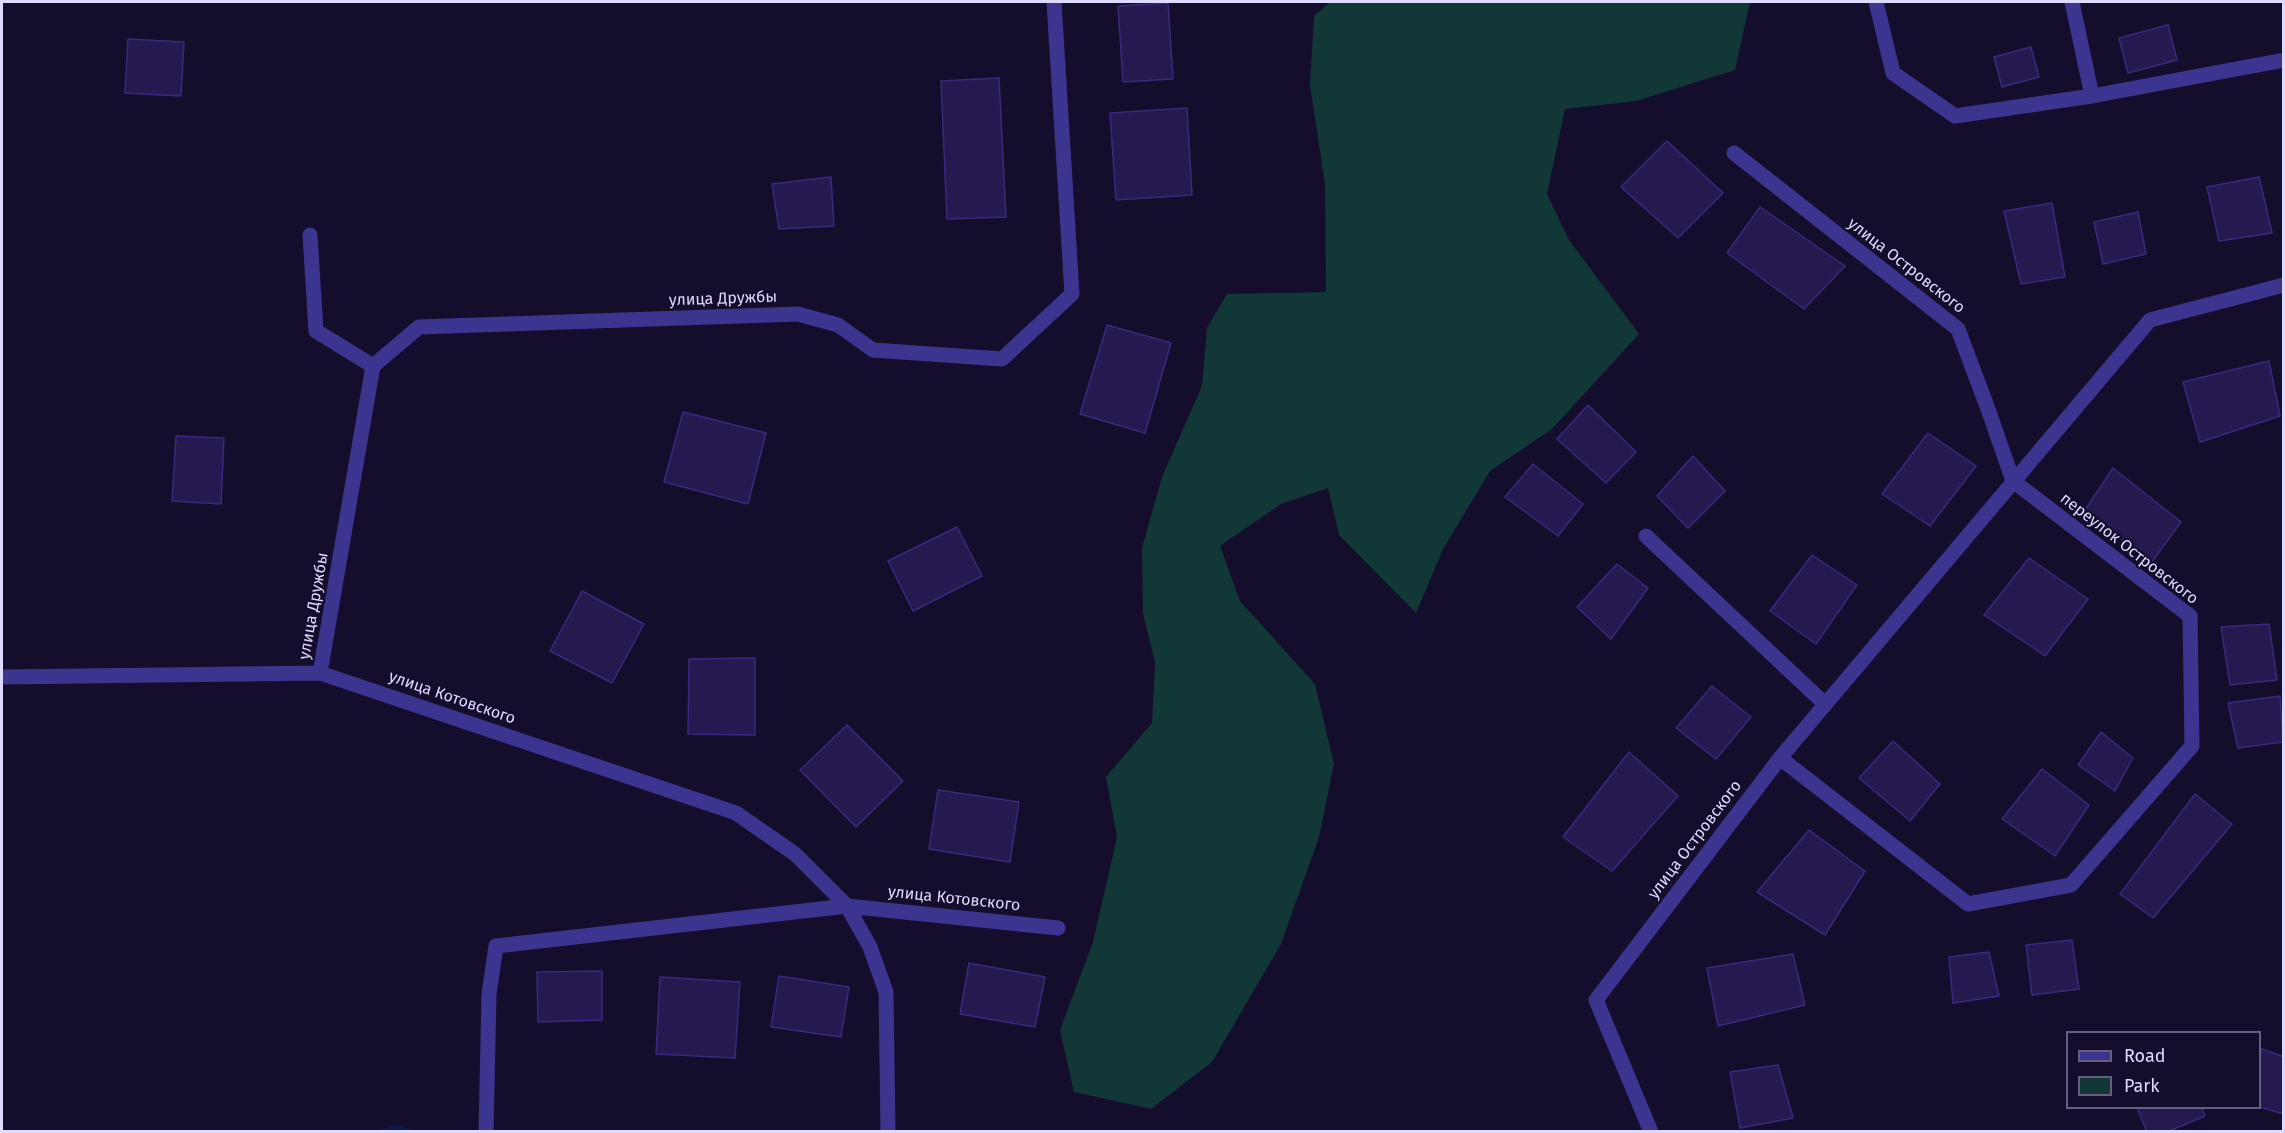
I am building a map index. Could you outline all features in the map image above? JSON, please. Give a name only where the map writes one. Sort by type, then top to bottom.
[{"type":"street","name":"улица Дружбы","points":[[320,673],[373,366],[419,327],[798,314],[838,325],[873,350],[1002,359],[1072,294],[1054,2]]},
{"type":"street","points":[[1876,2],[1893,72],[1955,116],[2092,96],[2283,60]]},
{"type":"street","points":[[2072,2],[2092,96]]},
{"type":"street","name":"улица Островского","points":[[1734,153],[1958,329],[2013,481]]},
{"type":"street","points":[[310,235],[316,331],[373,366]]},
{"type":"street","name":"улица Островского","points":[[1651,1131],[1596,1000],[1780,758],[2150,320],[2283,285]]},
{"type":"street","name":"переулок Островского","points":[[1780,758],[1968,904],[2071,885],[2192,746],[2190,616],[2013,481]]},
{"type":"street","points":[[1646,536],[1825,704]]},
{"type":"street","name":"улица Котовского","points":[[2,677],[320,673],[736,813],[795,854],[847,906]]},
{"type":"street","points":[[847,906],[870,947],[885,992],[888,1131]]},
{"type":"street","name":"улица Котовского","points":[[486,1131],[489,994],[496,946],[847,906],[1058,928]]},
{"type":"green space","points":[[1330,2],[1750,2],[1735,70],[1636,101],[1565,109],[1547,194],[1569,240],[1639,334],[1552,429],[1490,471],[1443,549],[1416,613],[1339,535],[1328,488],[1281,504],[1220,546],[1240,601],[1315,684],[1334,764],[1319,837],[1281,944],[1212,1062],[1151,1109],[1074,1092],[1060,1030],[1093,942],[1117,837],[1106,777],[1152,723],[1155,663],[1143,613],[1142,548],[1162,477],[1202,386],[1207,328],[1227,294],[1326,292],[1325,184],[1310,85],[1314,16]]},
{"type":"water","points":[[392,1126],[405,1127],[417,1131],[377,1131]]},
{"type":"building","points":[[1168,3],[1173,79],[1123,82],[1118,6]]},
{"type":"building","points":[[2168,25],[2177,60],[2128,73],[2119,38]]},
{"type":"building","points":[[128,39],[184,42],[181,96],[125,93]]},
{"type":"building","points":[[2031,47],[2039,77],[2002,87],[1994,57]]},
{"type":"building","points":[[999,78],[1006,217],[947,219],[941,81]]},
{"type":"building","points":[[1187,108],[1192,195],[1116,200],[1110,113]]},
{"type":"building","points":[[1667,141],[1723,193],[1678,238],[1621,187]]},
{"type":"building","points":[[831,177],[834,226],[779,229],[772,184]]},
{"type":"building","points":[[2259,177],[2272,233],[2219,241],[2207,187]]},
{"type":"building","points":[[2052,203],[2065,277],[2021,284],[2004,211]]},
{"type":"building","points":[[1760,207],[1845,266],[1804,309],[1727,253]]},
{"type":"building","points":[[2138,212],[2146,254],[2103,264],[2094,222]]},
{"type":"building","points":[[1107,325],[1171,343],[1145,433],[1080,414]]},
{"type":"building","points":[[2269,361],[2280,416],[2200,442],[2183,382]]},
{"type":"building","points":[[1588,405],[1636,452],[1606,483],[1557,439]]},
{"type":"building","points":[[683,412],[766,433],[748,504],[664,482]]},
{"type":"building","points":[[1928,433],[1976,466],[1930,526],[1882,494]]},
{"type":"building","points":[[176,436],[224,438],[221,504],[172,501]]},
{"type":"building","points":[[1693,456],[1725,491],[1688,528],[1657,496]]},
{"type":"building","points":[[1533,464],[1583,504],[1558,536],[1505,497]]},
{"type":"building","points":[[2113,468],[2181,522],[2151,563],[2085,510]]},
{"type":"building","points":[[957,527],[982,576],[913,611],[888,561]]},
{"type":"building","points":[[1812,555],[1857,585],[1816,644],[1770,611]]},
{"type":"building","points":[[2029,558],[2088,599],[2045,656],[1984,615]]},
{"type":"building","points":[[1617,564],[1648,588],[1611,639],[1577,607]]},
{"type":"building","points":[[582,591],[644,624],[612,683],[550,651]]},
{"type":"building","points":[[2269,624],[2277,680],[2230,685],[2221,627]]},
{"type":"building","points":[[755,658],[755,735],[688,734],[689,659]]},
{"type":"building","points":[[1712,686],[1751,717],[1716,759],[1676,728]]},
{"type":"building","points":[[2280,696],[2283,742],[2238,748],[2228,703]]},
{"type":"building","points":[[847,725],[903,781],[856,827],[800,770]]},
{"type":"building","points":[[2101,732],[2133,758],[2115,791],[2078,765]]},
{"type":"building","points":[[1893,741],[1940,784],[1910,821],[1859,778]]},
{"type":"building","points":[[1629,752],[1678,796],[1612,871],[1563,837]]},
{"type":"building","points":[[2042,769],[2089,805],[2055,856],[2002,819]]},
{"type":"building","points":[[938,790],[1019,802],[1010,862],[929,849]]},
{"type":"building","points":[[2195,794],[2232,824],[2153,918],[2120,894]]},
{"type":"building","points":[[1809,830],[1865,871],[1825,935],[1757,892]]},
{"type":"building","points":[[2072,940],[2079,989],[2032,995],[2026,945]]},
{"type":"building","points":[[1989,952],[1999,996],[1953,1003],[1949,957]]},
{"type":"building","points":[[1793,954],[1805,1005],[1718,1026],[1707,968]]},
{"type":"building","points":[[969,963],[1045,977],[1035,1027],[960,1014]]},
{"type":"building","points":[[602,971],[602,1020],[538,1022],[537,972]]},
{"type":"building","points":[[779,976],[849,987],[841,1037],[771,1027]]},
{"type":"building","points":[[660,977],[740,982],[735,1058],[656,1054]]},
{"type":"building","points":[[2262,1049],[2284,1057],[2284,1114],[2261,1107]]},
{"type":"building","points":[[1778,1065],[1793,1118],[1740,1128],[1730,1072]]},
{"type":"building","points":[[2137,1109],[2202,1109],[2205,1116],[2167,1132],[2147,1132]]}]
